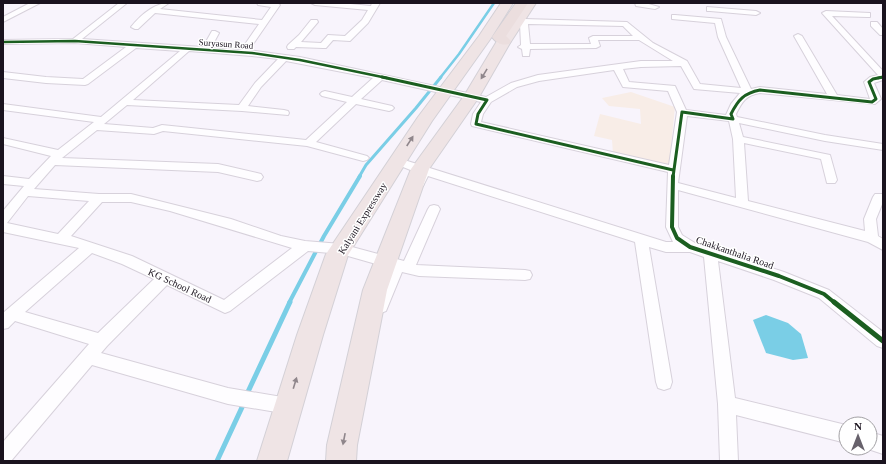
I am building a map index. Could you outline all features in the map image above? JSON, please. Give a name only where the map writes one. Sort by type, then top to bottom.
[{"type":"highway","name":"Kalyani Expressway","points":[[272,461],[310,335],[337,254],[445,90],[513,45],[507,3]]},
{"type":"highway","points":[[513,3],[495,35],[513,45]]},
{"type":"highway","points":[[513,45],[499,37],[522,3]]},
{"type":"highway","points":[[342,461],[342,445],[373,297],[394,264],[422,170],[479,99],[513,45],[521,21],[530,3]]},
{"type":"street","points":[[3,20],[36,3]]},
{"type":"street","points":[[75,41],[123,3]]},
{"type":"street","points":[[135,28],[153,11],[165,3]]},
{"type":"street","points":[[243,53],[276,5],[261,3]]},
{"type":"street","points":[[295,44],[323,46],[331,37],[347,39],[365,20],[374,5],[315,3]]},
{"type":"street","points":[[639,3],[655,7]]},
{"type":"street","points":[[730,3],[733,11]]},
{"type":"street","points":[[834,3],[841,13]]},
{"type":"street","points":[[710,9],[756,13]]},
{"type":"street","points":[[153,11],[264,22]]},
{"type":"street","points":[[3,12],[16,14]]},
{"type":"street","points":[[867,15],[826,13],[883,77]]},
{"type":"street","points":[[675,17],[718,20],[722,37],[747,91]]},
{"type":"street","points":[[640,38],[593,38],[596,46],[513,45],[521,21],[624,24],[629,26],[640,38],[684,63],[696,87],[747,91],[765,90],[878,103]]},
{"type":"street","points":[[242,108],[258,85],[314,22]]},
{"type":"street","points":[[874,24],[883,33]]},
{"type":"street","points":[[205,50],[215,33]]},
{"type":"street","points":[[798,36],[834,98]]},
{"type":"street","name":"Suryasun Road","points":[[3,42],[75,41],[135,44],[243,53],[282,58],[445,90],[479,99]]},
{"type":"street","points":[[3,75],[46,80],[85,82],[135,44]]},
{"type":"street","points":[[5,228],[29,188],[55,158],[95,127],[187,49]]},
{"type":"street","points":[[673,170],[476,124],[479,99],[514,84],[538,78],[641,64],[684,63]]},
{"type":"street","points":[[617,67],[626,85],[672,88],[682,112],[732,119],[825,138],[883,147]]},
{"type":"street","points":[[308,144],[331,120],[379,77]]},
{"type":"street","points":[[878,103],[870,89],[869,82],[873,79],[883,77]]},
{"type":"street","points":[[742,203],[738,138],[731,114],[739,99],[747,91]]},
{"type":"street","points":[[325,94],[389,108]]},
{"type":"street","points":[[125,102],[242,108],[284,113]]},
{"type":"street","points":[[3,107],[103,120]]},
{"type":"street","name":"Chakkanthalia Road","points":[[682,112],[672,185],[672,227],[677,238],[690,247],[779,276],[824,294],[883,341]]},
{"type":"street","points":[[95,127],[154,131],[162,128],[308,144],[363,158]]},
{"type":"street","points":[[738,138],[826,157]]},
{"type":"street","points":[[825,138],[826,157],[831,180]]},
{"type":"street","points":[[3,141],[55,158],[218,168],[257,176]]},
{"type":"street","points":[[398,161],[422,170],[666,247],[690,247]]},
{"type":"street","points":[[3,180],[29,188],[99,198],[131,198],[170,206],[231,224],[280,241],[305,246],[341,249],[419,271],[525,275]]},
{"type":"street","points":[[672,185],[742,203],[878,242]]},
{"type":"street","points":[[878,242],[870,220],[879,197],[883,198]]},
{"type":"street","points":[[62,239],[99,198]]},
{"type":"street","points":[[359,412],[382,303],[394,264],[434,208]]},
{"type":"street","name":"KG School Road","points":[[5,228],[62,239],[127,260],[225,306],[305,246]]},
{"type":"street","points":[[640,239],[664,382]]},
{"type":"street","points":[[7,318],[90,247]]},
{"type":"street","points":[[710,253],[727,404],[729,461]]},
{"type":"street","points":[[3,456],[89,358],[101,341],[165,278]]},
{"type":"street","points":[[7,318],[101,341]]},
{"type":"street","points":[[89,358],[228,396],[288,406]]},
{"type":"street","points":[[727,404],[838,432]]},
{"type":"shaded area","points":[[631,92],[675,107],[669,167],[613,154],[612,140],[594,136],[600,114],[641,124],[640,109],[609,106],[602,98]]},
{"type":"water","points":[[766,315],[788,323],[801,334],[808,358],[793,360],[766,353],[753,320]]},
{"type":"waterway","points":[[440,78],[459,54],[494,3]]},
{"type":"waterway","points":[[359,177],[366,165],[441,77]]},
{"type":"waterway","points":[[289,303],[324,236],[360,176]]},
{"type":"waterway","points":[[246,396],[290,302]]},
{"type":"waterway","points":[[217,461],[244,403]]},
{"type":"cycle path","points":[[3,42],[75,41],[252,53],[300,60],[487,100],[478,114],[476,124],[673,170]]},
{"type":"cycle path","points":[[883,77],[873,79],[869,82],[876,99],[872,102],[760,90],[749,92],[741,97],[731,114],[733,119],[682,112],[672,182],[672,227],[677,238],[690,247],[779,276],[824,294],[883,341]]}]
